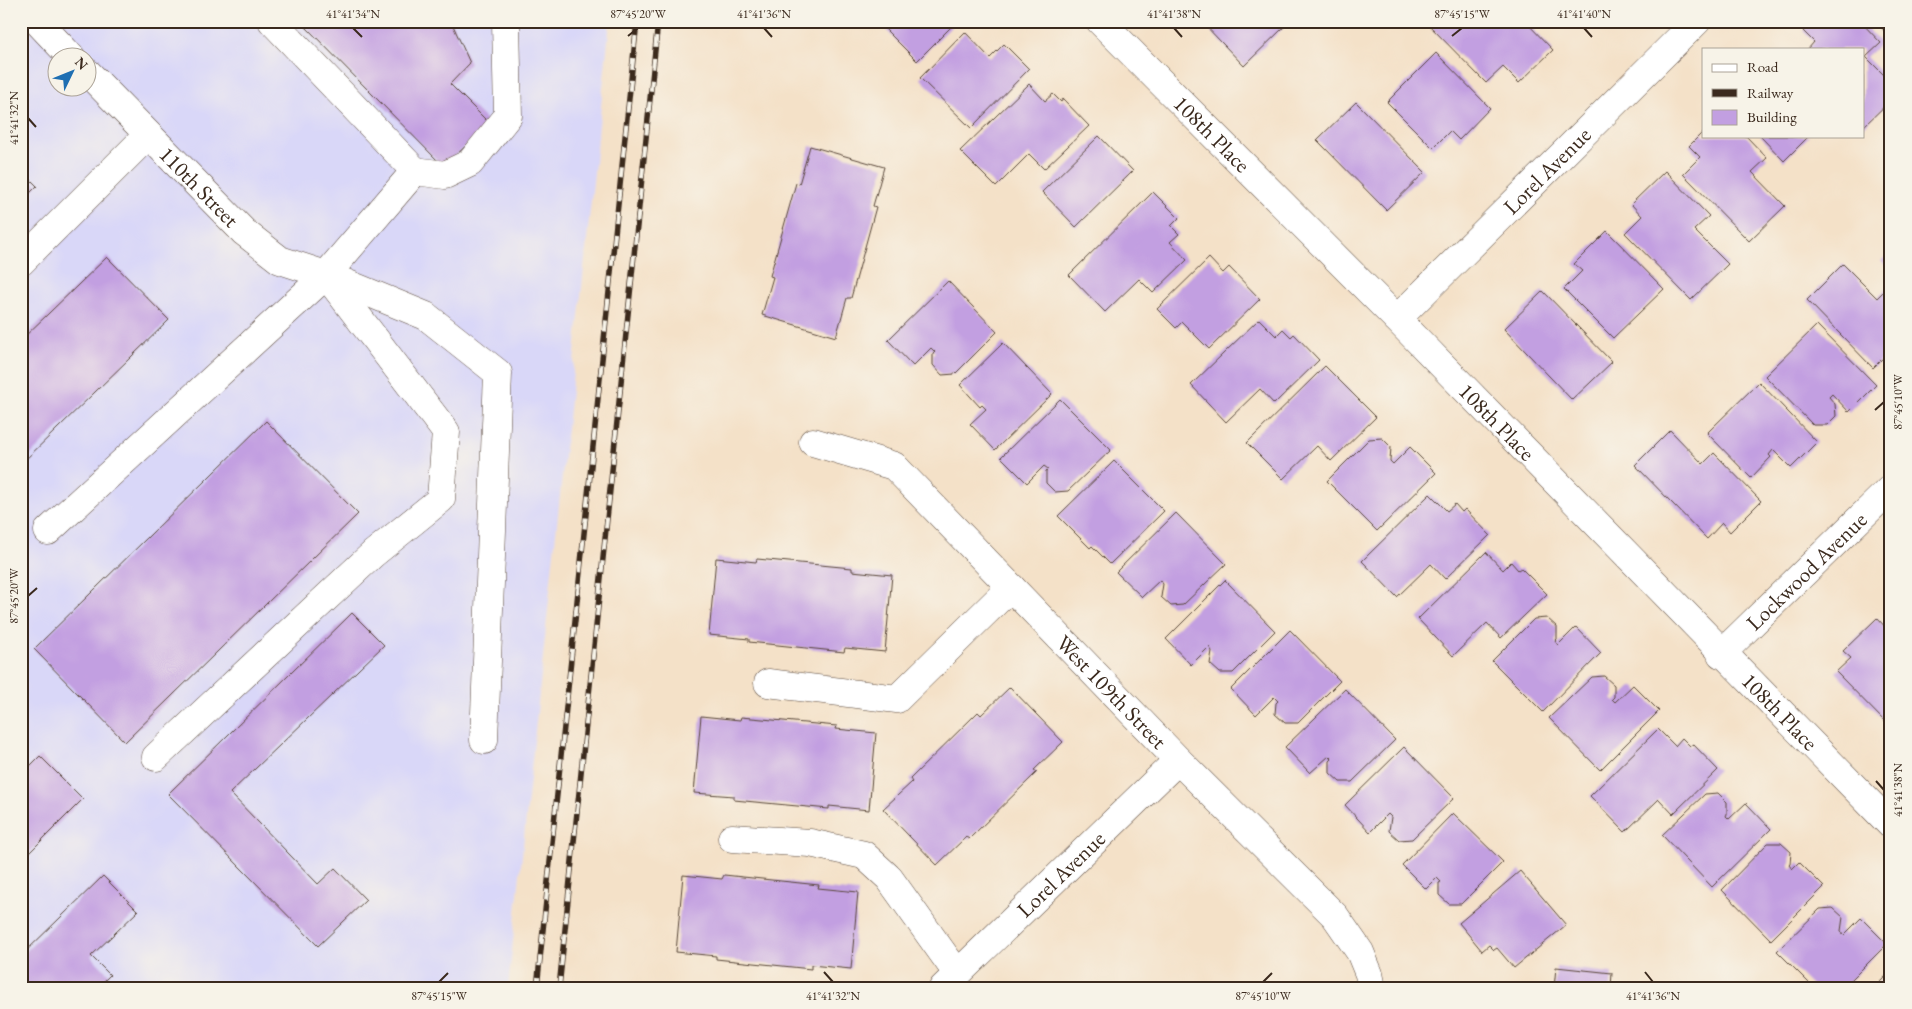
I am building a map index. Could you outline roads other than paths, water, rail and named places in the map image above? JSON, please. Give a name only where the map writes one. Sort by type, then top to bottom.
[{"type":"street","points":[[37,21],[63,48]]},
{"type":"street","points":[[272,21],[415,171],[445,175],[470,163],[508,116],[506,21]]},
{"type":"street","name":"108th Place","points":[[1100,21],[1397,319],[1891,825]]},
{"type":"street","name":"Lorel Avenue","points":[[1397,319],[1698,21]]},
{"type":"street","name":"110th Street","points":[[98,83],[244,232],[280,260],[326,275],[426,316],[498,373],[484,740]]},
{"type":"street","points":[[21,262],[148,135]]},
{"type":"street","points":[[48,531],[326,275],[415,171]]},
{"type":"street","points":[[156,757],[373,554],[441,499],[446,432],[326,275]]},
{"type":"street","name":"West 109th Street","points":[[813,442],[894,466],[1178,760],[1335,916],[1360,952],[1370,974],[1372,988]]},
{"type":"street","name":"Lockwood Avenue","points":[[1722,654],[1891,488]]},
{"type":"street","points":[[768,683],[897,699],[1011,587]]},
{"type":"street","name":"Lorel Avenue","points":[[950,980],[1178,760]]},
{"type":"street","points":[[732,838],[810,843],[864,856],[889,878],[950,980]]},
{"type":"railway","points":[[537,988],[637,21]]},
{"type":"railway","points":[[559,988],[658,21]]}]
